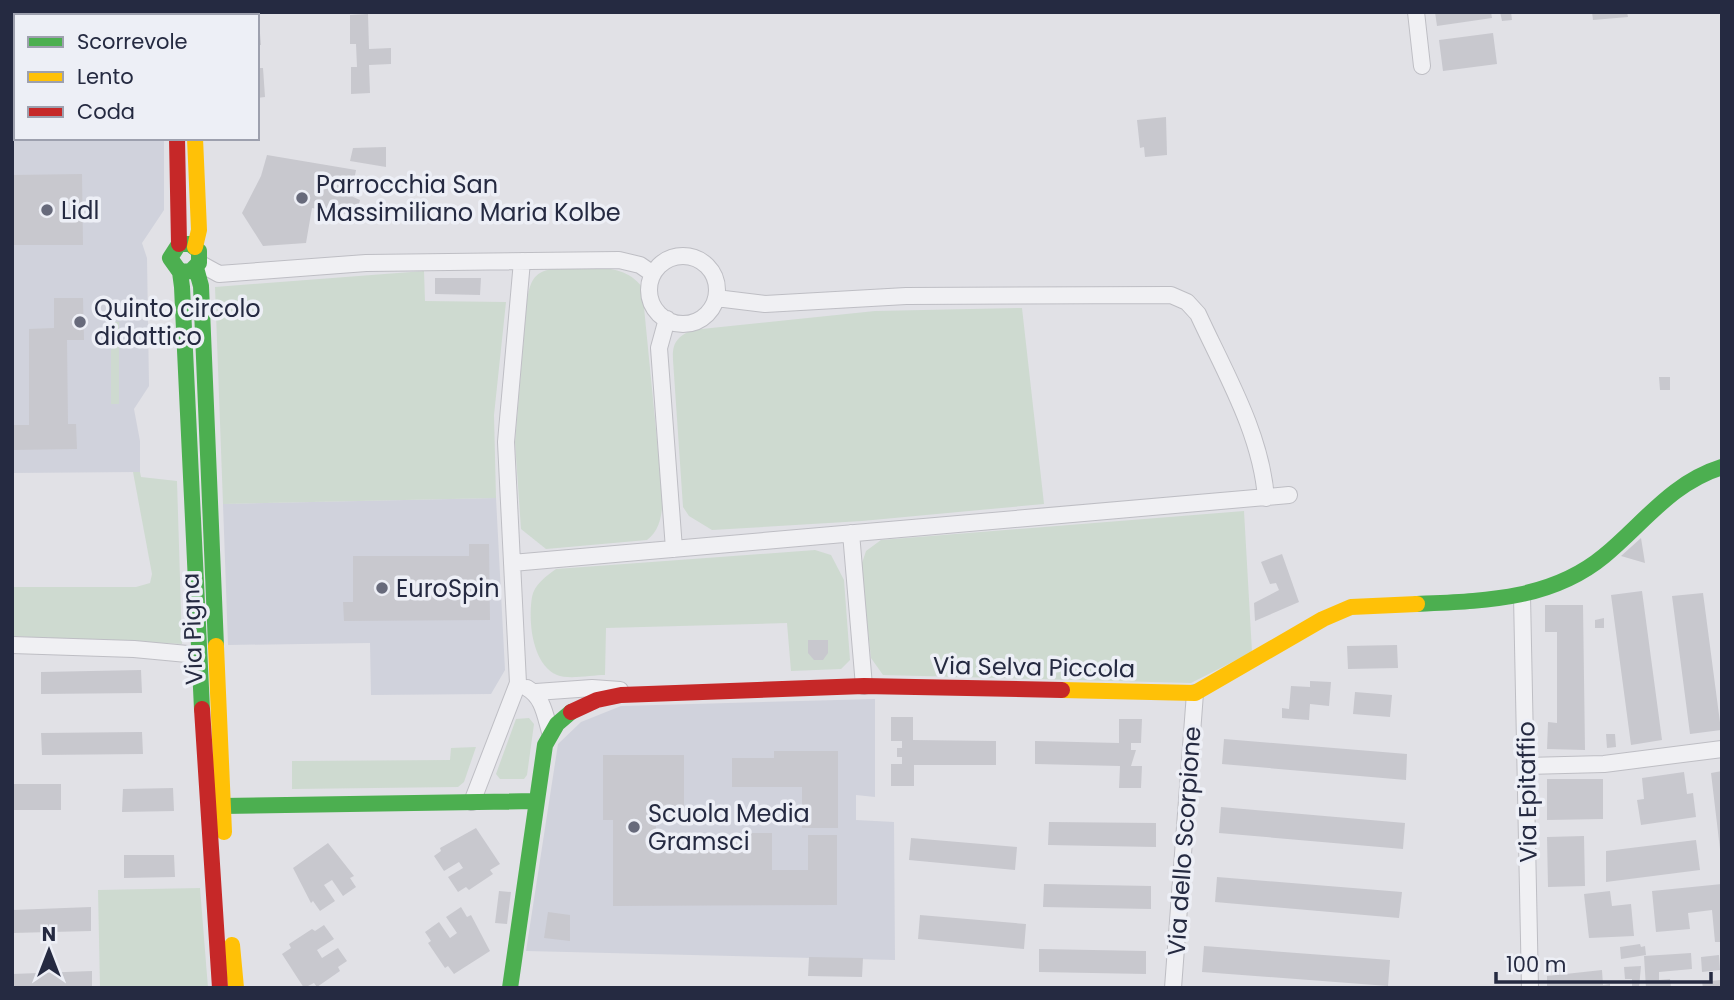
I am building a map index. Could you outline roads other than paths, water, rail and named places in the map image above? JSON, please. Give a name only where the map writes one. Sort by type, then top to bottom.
[{"type":"street","points":[[1416,12],[1422,66]]},
{"type":"street","points":[[177,140],[179,244],[170,258],[180,272],[198,655],[220,988]]},
{"type":"street","name":"Via Pigna","points":[[195,140],[199,230],[197,259],[201,286],[222,806],[236,988]]},
{"type":"street","points":[[179,244],[219,274],[366,263],[619,260],[640,265],[653,274]]},
{"type":"street","points":[[673,258],[695,258],[706,265],[715,276],[716,298],[706,315],[694,322],[678,323],[667,319],[656,309],[651,298],[653,274],[661,264],[673,258]]},
{"type":"street","points":[[180,272],[197,259]]},
{"type":"street","points":[[472,802],[518,683],[506,442],[522,261]]},
{"type":"street","points":[[716,298],[765,304],[906,296],[1171,295],[1187,302],[1198,314],[1253,437],[1264,471],[1266,498]]},
{"type":"street","points":[[667,319],[659,348],[674,549]]},
{"type":"street","points":[[1195,693],[1323,619],[1351,607],[1486,601],[1522,596],[1584,571],[1668,496],[1697,475],[1722,467]]},
{"type":"street","points":[[512,563],[1289,495]]},
{"type":"street","points":[[851,533],[864,686]]},
{"type":"street","name":"Via Epitaffio","points":[[1522,596],[1530,988]]},
{"type":"street","points":[[12,645],[134,649],[198,655]]},
{"type":"street","points":[[518,683],[536,692],[592,688],[648,694]]},
{"type":"street","name":"Via Selva Piccola","points":[[550,732],[568,714],[584,704],[613,696],[864,686],[1195,693]]},
{"type":"street","points":[[510,988],[536,801],[550,732],[536,692]]},
{"type":"street","name":"Via dello Scorpione","points":[[1173,988],[1195,693]]},
{"type":"street","points":[[1526,766],[1604,764],[1722,749]]},
{"type":"street","points":[[222,806],[536,801]]},
{"type":"place","name":"Parrocchia San Massimiliano Maria Kolbe","points":[[302,198]]},
{"type":"place","name":"Lidl","points":[[47,210]]},
{"type":"place","name":"Quinto circolo didattico","points":[[80,322]]},
{"type":"place","name":"EuroSpin","points":[[382,588]]},
{"type":"place","name":"Scuola Media Gramsci","points":[[634,827]]}]
